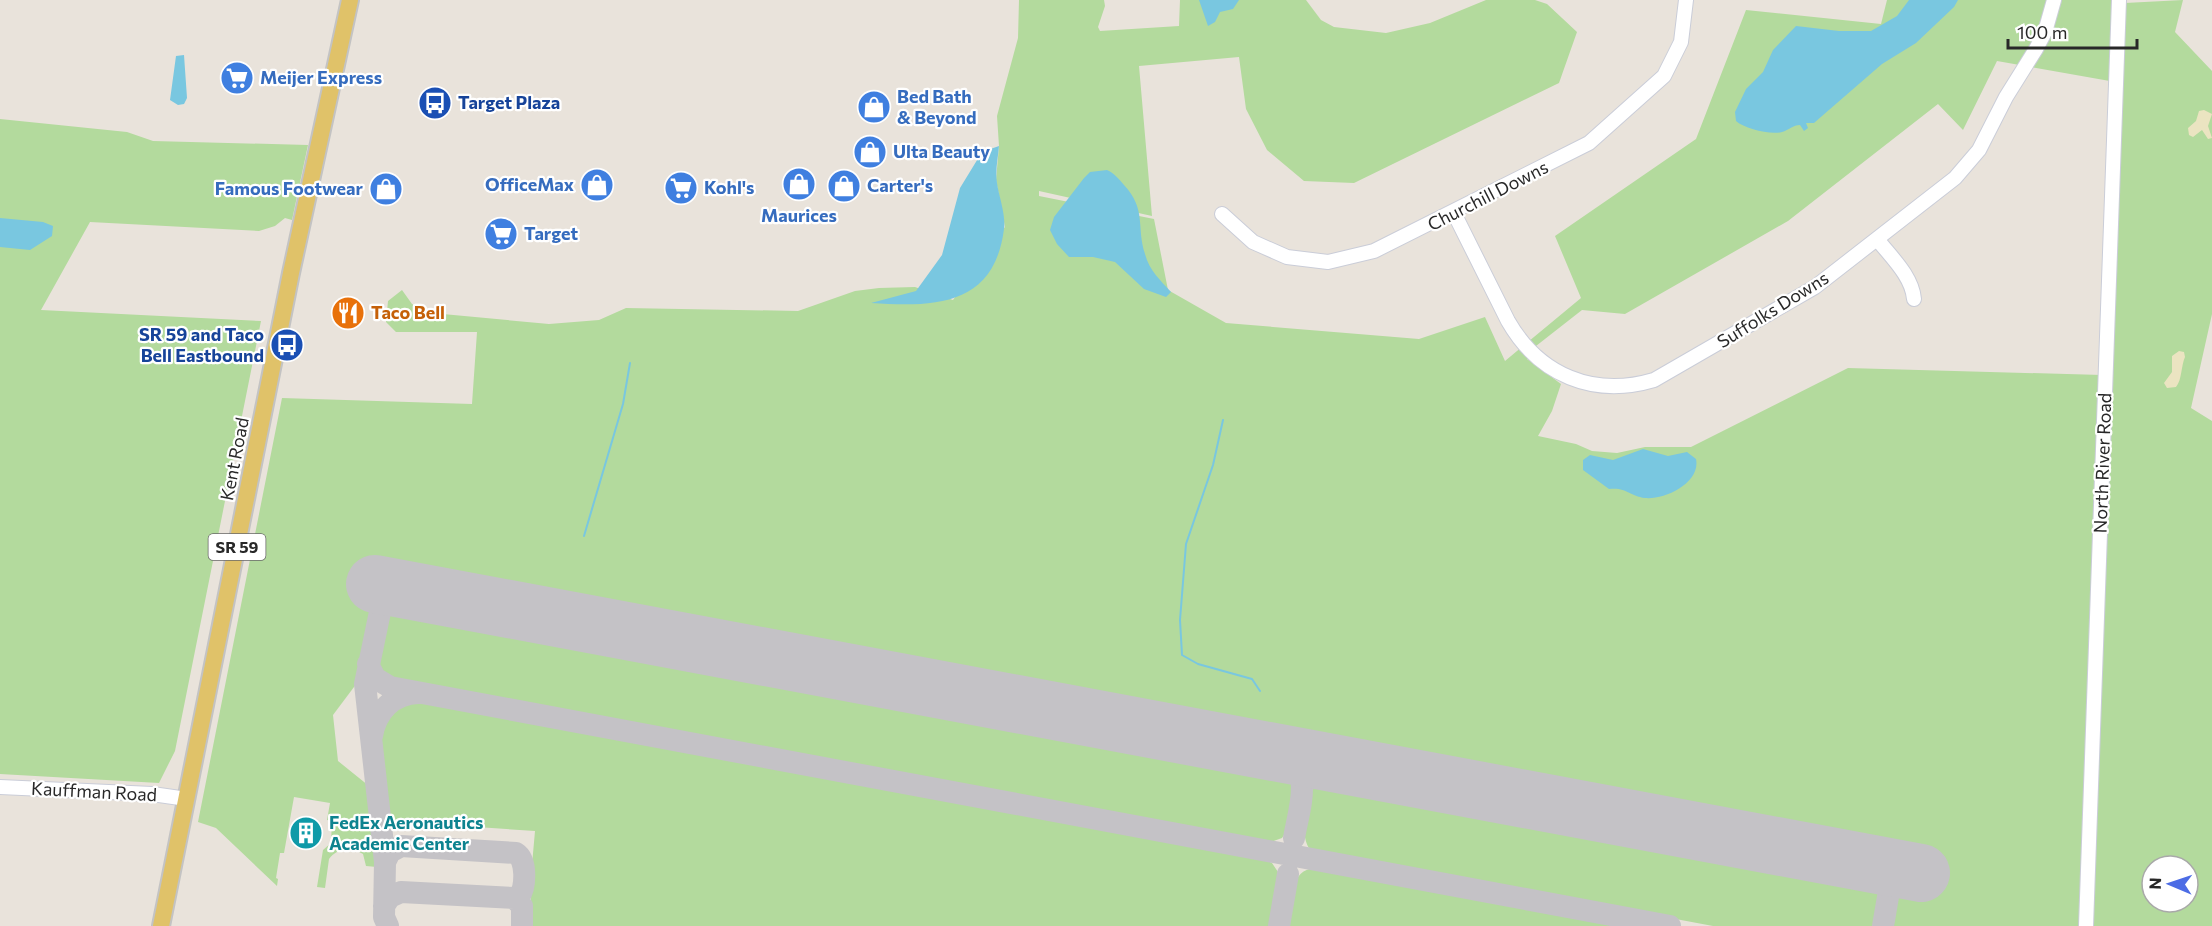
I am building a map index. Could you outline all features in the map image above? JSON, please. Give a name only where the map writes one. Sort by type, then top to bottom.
[{"type":"main road","name":"Kent Road","points":[[161,926],[291,273],[350,0]]},
{"type":"street","name":"Churchill Downs","points":[[1221,214],[1253,242],[1270,251],[1303,260],[1328,262],[1374,252],[1589,143],[1664,76],[1676,56],[1684,25],[1686,0]]},
{"type":"street","name":"Suffolks Downs","points":[[1454,213],[1508,321],[1528,350],[1563,375],[1607,387],[1639,384],[1667,374],[1815,287],[1954,178],[1973,158],[2045,32],[2054,0]]},
{"type":"street","name":"North River Road","points":[[2086,926],[2119,0]]},
{"type":"street","points":[[1877,239],[1913,288],[1914,299]]},
{"type":"street","name":"Kauffman Road","points":[[0,787],[152,794],[187,799]]},
{"type":"green space","points":[[1019,0],[1104,0],[1105,6],[1098,27],[1100,31],[1179,26],[1180,0],[1306,0],[1321,20],[1334,27],[1386,33],[1430,23],[1486,0],[1535,0],[1547,4],[1577,32],[1559,83],[1354,183],[1304,181],[1267,150],[1246,109],[1239,57],[1139,66],[1152,216],[1039,191],[1039,196],[1154,219],[1168,290],[1226,323],[1419,339],[1485,317],[1505,361],[1581,298],[1555,236],[1696,139],[1746,10],[1881,24],[1887,0],[2126,0],[2125,3],[2183,0],[2175,32],[2212,71],[2212,314],[2191,408],[2212,421],[2212,926],[2091,926],[2121,83],[1997,61],[1963,130],[1938,104],[1788,221],[1625,314],[1582,310],[1536,346],[1527,359],[1561,384],[1552,411],[1538,436],[1576,444],[1592,451],[1617,453],[1645,447],[1691,447],[1848,368],[2102,375],[2081,926],[1892,926],[1900,882],[1919,885],[1923,861],[378,572],[357,683],[333,715],[338,761],[369,786],[377,867],[366,866],[363,854],[349,850],[340,851],[329,859],[325,888],[317,887],[323,850],[331,843],[332,821],[327,820],[330,803],[294,797],[284,853],[280,853],[277,886],[216,828],[198,822],[282,398],[472,404],[477,332],[396,332],[386,322],[388,301],[402,290],[412,304],[432,313],[549,324],[599,320],[626,308],[798,311],[855,291],[879,288],[915,287],[953,300],[1005,227],[996,180],[999,146],[997,116],[1018,38]]},
{"type":"green space","points":[[0,119],[127,132],[153,141],[308,145],[292,220],[285,218],[275,226],[259,231],[90,222],[41,310],[261,321],[175,751],[159,783],[0,774]]},
{"type":"green space","points":[[400,603],[1284,767],[1290,771],[1296,783],[1288,829],[1282,838],[1268,843],[394,680],[383,675],[380,670],[379,653],[386,617],[391,608]]},
{"type":"green space","points":[[419,702],[1259,857],[1272,863],[1278,872],[1271,926],[531,926],[531,876],[535,831],[389,821],[382,753],[383,729],[387,719],[394,711],[404,705]]},
{"type":"green space","points":[[1335,776],[1879,878],[1883,884],[1875,926],[1713,926],[1320,852],[1309,848],[1306,841],[1305,813],[1309,794],[1317,781]]},
{"type":"green space","points":[[1316,868],[1627,926],[1287,926],[1290,898],[1296,881],[1300,874]]},
{"type":"sand","points":[[2204,110],[2212,114],[2208,126],[2212,138],[2208,139],[2202,130],[2193,137],[2189,135],[2188,128],[2196,121],[2199,111]]},
{"type":"sand","points":[[2179,351],[2184,352],[2185,357],[2179,381],[2176,387],[2167,388],[2164,383],[2172,372],[2172,356]]},
{"type":"water","points":[[1199,0],[1239,0],[1233,9],[1220,12],[1215,22],[1208,26]]},
{"type":"water","points":[[1909,0],[1958,0],[1954,7],[1916,43],[1882,64],[1814,123],[1806,123],[1808,128],[1804,131],[1800,125],[1777,133],[1765,132],[1745,127],[1736,121],[1735,112],[1746,89],[1763,72],[1773,50],[1796,26],[1839,31],[1871,31],[1897,16]]},
{"type":"water","points":[[184,55],[187,98],[184,104],[178,105],[170,100],[176,56]]},
{"type":"water","points":[[999,146],[996,178],[1004,229],[998,255],[988,274],[974,288],[957,297],[938,302],[871,303],[916,291],[942,255],[960,188],[982,152]]},
{"type":"water","points":[[1107,170],[1114,174],[1136,202],[1145,254],[1152,270],[1171,292],[1166,297],[1144,289],[1115,262],[1093,257],[1069,257],[1057,244],[1050,230],[1054,217],[1084,178],[1090,172]]},
{"type":"water","points":[[0,218],[43,222],[53,226],[52,236],[30,250],[0,247]]},
{"type":"water","points":[[1643,449],[1668,456],[1687,452],[1696,459],[1693,476],[1671,493],[1645,498],[1620,489],[1609,489],[1583,470],[1583,460],[1590,455],[1613,460]]},
{"type":"waterway","points":[[584,536],[623,404],[630,363]]},
{"type":"waterway","points":[[1223,420],[1213,465],[1186,544],[1180,620],[1182,655],[1198,664],[1252,679],[1260,691]]},
{"type":"taxiway","points":[[388,926],[384,917],[385,862],[365,684],[381,607],[393,597],[421,592]]},
{"type":"taxiway","points":[[368,664],[375,678],[390,687],[1670,926]]},
{"type":"taxiway","points":[[372,736],[377,719],[387,706],[401,697],[418,693]]},
{"type":"taxiway","points":[[1280,753],[1298,768],[1301,779],[1301,802],[1294,838]]},
{"type":"taxiway","points":[[1303,785],[1316,770],[1326,766],[1346,765]]},
{"type":"taxiway","points":[[385,862],[390,852],[401,846],[516,853],[520,856],[524,867],[524,881],[519,897],[514,898]]},
{"type":"taxiway","points":[[1878,865],[1888,871],[1890,885],[1883,926]]},
{"type":"taxiway","points":[[1279,926],[1288,874]]},
{"type":"taxiway","points":[[384,906],[390,897],[401,892],[514,898],[522,906],[522,926]]},
{"type":"runway","points":[[375,584],[1921,873]]},
{"type":"place","name":"Meijer Express","points":[[237,78]]},
{"type":"place","name":"Target Plaza","points":[[435,103]]},
{"type":"place","name":"Bed Bath & Beyond","points":[[874,107]]},
{"type":"place","name":"Ulta Beauty","points":[[870,152]]},
{"type":"place","name":"Maurices","points":[[799,184]]},
{"type":"place","name":"OfficeMax","points":[[597,185]]},
{"type":"place","name":"Carter's","points":[[844,186]]},
{"type":"place","name":"Kohl's","points":[[681,188]]},
{"type":"place","name":"Famous Footwear","points":[[386,189]]},
{"type":"place","name":"Target","points":[[501,234]]},
{"type":"place","name":"Taco Bell","points":[[348,313]]},
{"type":"place","name":"SR 59 and Taco Bell Eastbound","points":[[287,345]]},
{"type":"place","name":"FedEx Aeronautics Academic Center","points":[[306,833]]}]
